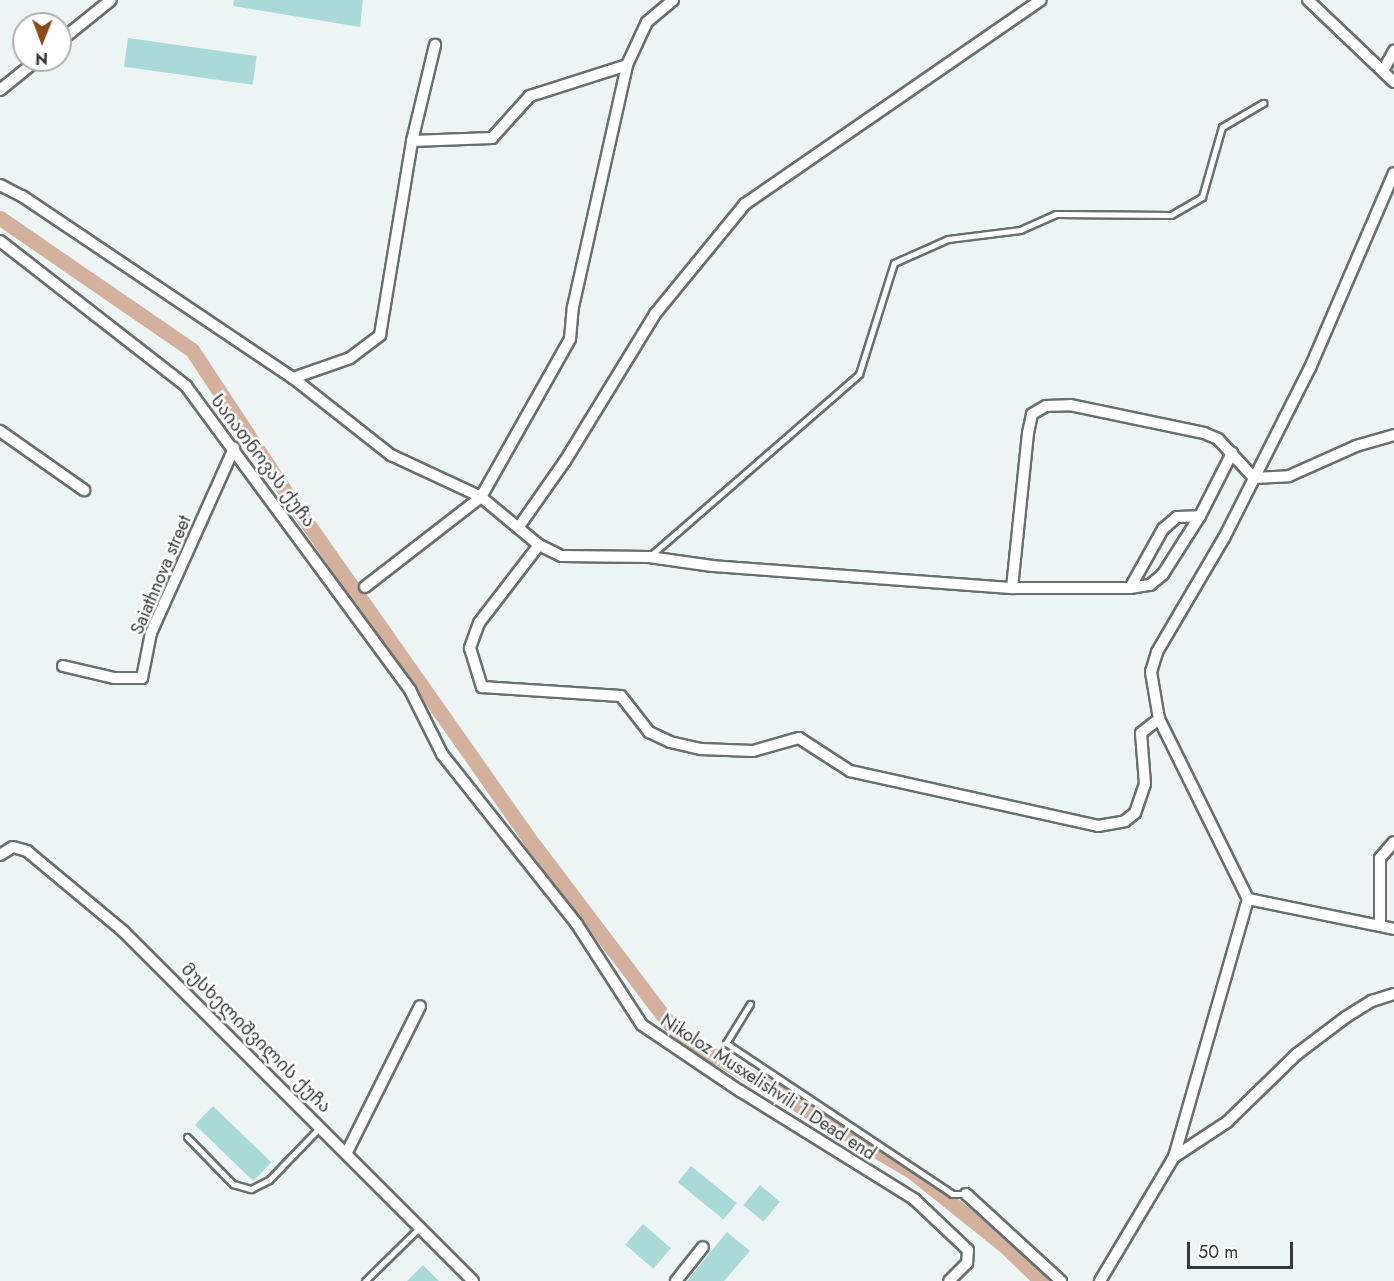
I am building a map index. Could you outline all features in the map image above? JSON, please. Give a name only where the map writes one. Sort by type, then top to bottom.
[{"type":"street","points":[[72,31],[111,0]]},
{"type":"street","points":[[365,587],[481,497],[570,339],[573,307],[627,65],[647,22],[673,0]]},
{"type":"street","points":[[518,528],[565,461],[655,315],[746,204],[1041,0]]},
{"type":"street","points":[[1308,0],[1384,69],[1394,82]]},
{"type":"street","points":[[293,378],[350,358],[380,334],[412,141],[435,45]]},
{"type":"street","points":[[1384,69],[1394,51]]},
{"type":"street","points":[[412,141],[492,138],[530,96],[627,65]]},
{"type":"street","points":[[0,90],[22,72]]},
{"type":"street","points":[[1100,1281],[1174,1157],[1248,899],[1159,719],[1151,672],[1157,652],[1254,478],[1310,369],[1394,173]]},
{"type":"street","points":[[0,185],[22,196],[293,378],[391,455],[481,497],[539,545],[561,556],[583,559],[649,557],[712,566],[1012,588],[1130,588],[1150,585],[1163,574],[1200,516],[1232,453]]},
{"type":"street","name":"საიათნოვას ქუჩა","points":[[0,241],[186,386],[234,448],[410,690],[442,754]]},
{"type":"street","points":[[1012,588],[1032,414],[1046,406],[1070,405],[1204,433],[1218,439],[1254,478]]},
{"type":"street","points":[[0,431],[84,490]]},
{"type":"street","points":[[1254,478],[1289,476],[1356,446],[1394,435]]},
{"type":"street","name":"Saiathnova street","points":[[63,666],[114,678],[142,678],[151,633],[234,448]]},
{"type":"street","points":[[1130,588],[1163,529],[1177,517],[1200,516]]},
{"type":"street","points":[[539,545],[478,623],[470,648],[482,687],[621,696],[650,732],[670,742],[701,749],[753,751],[799,738],[850,771],[1098,826],[1125,821],[1134,813],[1145,784],[1141,733],[1159,719]]},
{"type":"street","name":"Nikoloz Musxelishvili 1 Dead end","points":[[442,754],[576,923],[642,1025],[740,1091],[914,1199],[968,1250],[967,1263],[949,1281]]},
{"type":"street","points":[[1380,927],[1380,858],[1394,842]]},
{"type":"street","name":"მუსხელიშვილის ქუჩა","points":[[0,855],[13,847],[27,851],[123,931],[321,1126],[473,1281]]},
{"type":"street","points":[[1248,899],[1394,929]]},
{"type":"street","points":[[1174,1157],[1227,1122],[1297,1054],[1346,1017],[1372,1000],[1394,994]]},
{"type":"street","points":[[347,1152],[420,1006]]},
{"type":"street","points":[[966,1194],[1060,1281]]},
{"type":"street","points":[[676,1281],[703,1247]]},
{"type":"lane","points":[[649,557],[859,374],[894,263],[948,238],[1020,230],[1056,214],[1172,215],[1202,197],[1222,126],[1263,103]]},
{"type":"lane","points":[[750,1004],[726,1042],[952,1194],[966,1194]]},
{"type":"lane","points":[[187,1137],[233,1184],[251,1189],[269,1180],[321,1126]]},
{"type":"lane","points":[[365,1281],[420,1227]]},
{"type":"building","points":[[234,0],[363,0],[360,27],[233,6]]},
{"type":"building","points":[[128,38],[257,56],[253,85],[124,67]]},
{"type":"building","points":[[213,1106],[271,1162],[253,1181],[195,1125]]},
{"type":"building","points":[[691,1166],[737,1203],[724,1219],[678,1182]]},
{"type":"building","points":[[760,1185],[780,1202],[763,1222],[743,1205]]},
{"type":"building","points":[[643,1224],[671,1248],[653,1269],[625,1244]]},
{"type":"building","points":[[727,1232],[750,1251],[724,1281],[687,1281]]},
{"type":"building","points":[[423,1265],[439,1281],[407,1281]]},
{"type":"waterway","points":[[0,218],[192,350],[289,497],[534,845],[668,1022],[693,1043],[911,1171],[1005,1246],[1041,1281]]}]
